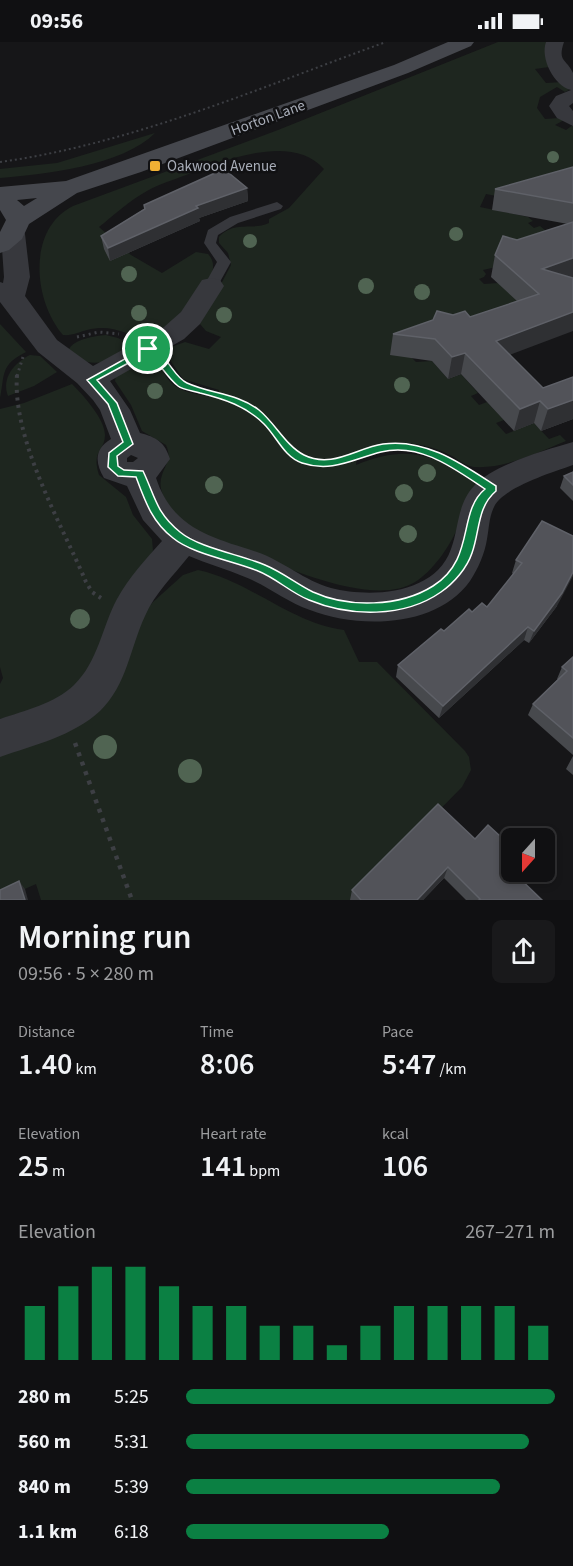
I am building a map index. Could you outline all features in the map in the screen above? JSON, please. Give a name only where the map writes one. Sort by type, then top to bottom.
[{"type":"street","name":"Horton Lane","points":[[0,194],[48,188],[69,188],[133,168],[401,69],[464,42]]},
{"type":"street","points":[[555,42],[551,56],[570,78]]},
{"type":"street","points":[[573,96],[563,100],[560,107],[564,114],[573,120]]},
{"type":"street","name":"Horton Lane","points":[[10,233],[69,188]]},
{"type":"street","points":[[0,200],[14,209],[10,233],[17,277],[6,293],[45,343],[92,380],[112,403],[154,512],[170,531],[183,540],[263,568],[303,592],[322,600],[358,607],[389,607],[414,601],[431,593],[453,576],[466,553],[478,506],[492,488],[573,453]]},
{"type":"street","points":[[92,380],[174,333],[191,318],[211,286]]},
{"type":"street","points":[[0,738],[64,714],[87,698],[104,680],[130,608],[147,583],[183,540]]},
{"type":"lane","points":[[211,286],[224,262],[210,243],[212,233],[234,220],[277,206]]},
{"type":"path","points":[[0,162],[51,155],[124,136],[386,42]]},
{"type":"path","points":[[75,338],[99,332],[111,332],[148,349],[161,358],[182,384],[233,399],[253,410],[268,423],[293,453],[304,460],[334,464],[383,448],[408,448],[444,457],[492,488]]},
{"type":"path","points":[[16,361],[26,355]]},
{"type":"path","points":[[26,461],[52,504],[92,592],[102,599],[130,608]]},
{"type":"path","points":[[64,714],[132,900]]},
{"type":"shaded area","points":[[498,42],[548,42],[549,67],[535,69],[546,83],[563,82],[569,90],[565,92],[557,87],[540,97],[537,108],[545,119],[564,120],[555,125],[566,130],[573,125],[573,181],[521,201],[486,194],[480,207],[528,217],[533,221],[528,223],[534,228],[540,226],[569,250],[483,270],[486,274],[479,279],[484,284],[498,283],[508,292],[552,309],[411,357],[416,362],[432,361],[448,379],[461,374],[478,393],[471,396],[479,405],[487,402],[504,420],[496,423],[506,434],[534,423],[549,439],[560,435],[566,441],[510,463],[486,467],[474,467],[439,450],[415,444],[380,445],[357,453],[356,465],[391,455],[420,455],[447,465],[478,484],[466,500],[457,529],[440,558],[421,578],[398,589],[354,588],[305,575],[206,537],[191,529],[173,511],[161,487],[168,460],[166,445],[142,431],[131,405],[115,381],[116,375],[150,354],[158,362],[167,378],[177,387],[217,398],[219,390],[183,379],[163,350],[185,342],[209,349],[221,337],[206,331],[200,324],[231,265],[228,253],[219,243],[219,237],[237,227],[269,223],[269,219],[289,208],[324,169],[310,158],[294,152],[276,151],[237,157],[161,184],[128,203],[99,227],[131,255],[162,273],[196,252],[208,254],[213,264],[211,276],[204,289],[180,315],[147,343],[126,333],[104,328],[63,335],[45,303],[41,285],[42,248],[48,231],[58,217],[73,206],[278,130]]},
{"type":"shaded area","points":[[155,133],[141,144],[103,161],[60,171],[0,178],[0,169],[57,163]]},
{"type":"shaded area","points":[[0,324],[26,352],[12,361],[5,371],[0,398]]},
{"type":"shaded area","points":[[106,335],[138,348],[111,360],[93,363],[77,357],[69,349],[80,340]]},
{"type":"shaded area","points":[[30,355],[40,356],[57,372],[34,386],[8,396],[6,383],[10,372]]},
{"type":"shaded area","points":[[72,384],[93,408],[104,429],[104,440],[97,456],[99,475],[126,497],[133,515],[152,539],[153,551],[100,663],[54,703],[0,719],[0,684],[3,678],[0,667],[0,409],[24,403]]},
{"type":"shaded area","points":[[198,570],[235,583],[306,619],[344,630],[359,662],[377,662],[465,751],[469,757],[471,770],[462,787],[351,900],[41,900],[36,884],[0,900],[0,752],[35,739],[153,602],[183,575]]},
{"type":"building","points":[[573,167],[573,203],[495,189]]},
{"type":"building","points":[[224,169],[247,188],[196,206],[198,208],[108,248],[101,236],[145,209],[144,205]]},
{"type":"building","points":[[573,222],[573,258],[542,269],[573,278],[573,312],[496,341],[543,388],[573,377],[573,400],[548,409],[540,401],[520,409],[465,353],[452,357],[435,339],[393,334],[433,320],[437,311],[453,315],[465,311],[470,317],[539,294],[495,255],[503,236],[517,240]]},
{"type":"building","points":[[573,472],[573,485],[564,476]]},
{"type":"building","points":[[542,521],[573,536],[573,572],[562,593],[534,631],[528,627],[443,706],[398,665],[469,609],[472,612],[482,603],[487,607],[522,563],[516,560]]},
{"type":"building","points":[[573,657],[573,738],[533,704],[567,671],[562,667]]},
{"type":"building","points":[[438,804],[475,839],[488,825],[501,837],[501,882],[523,882],[542,900],[479,900],[448,867],[417,900],[361,900],[352,890]]},
{"type":"building","points":[[19,881],[25,900],[0,900],[0,890]]},
{"type":"place","name":"Oakwood Avenue","points":[[155,166]]},
{"type":"route","points":[[148,349],[161,358],[173,377],[182,384],[189,388],[233,399],[253,410],[268,423],[293,453],[304,460],[334,464],[383,448],[408,448],[428,451],[444,457],[492,488],[480,501],[475,512],[469,545],[459,568],[438,589],[414,601],[389,607],[358,607],[312,597],[263,568],[177,537],[154,512],[139,473],[130,475],[118,472],[113,467],[112,455],[120,447],[128,444],[119,415],[108,396],[92,380],[148,349]]}]
